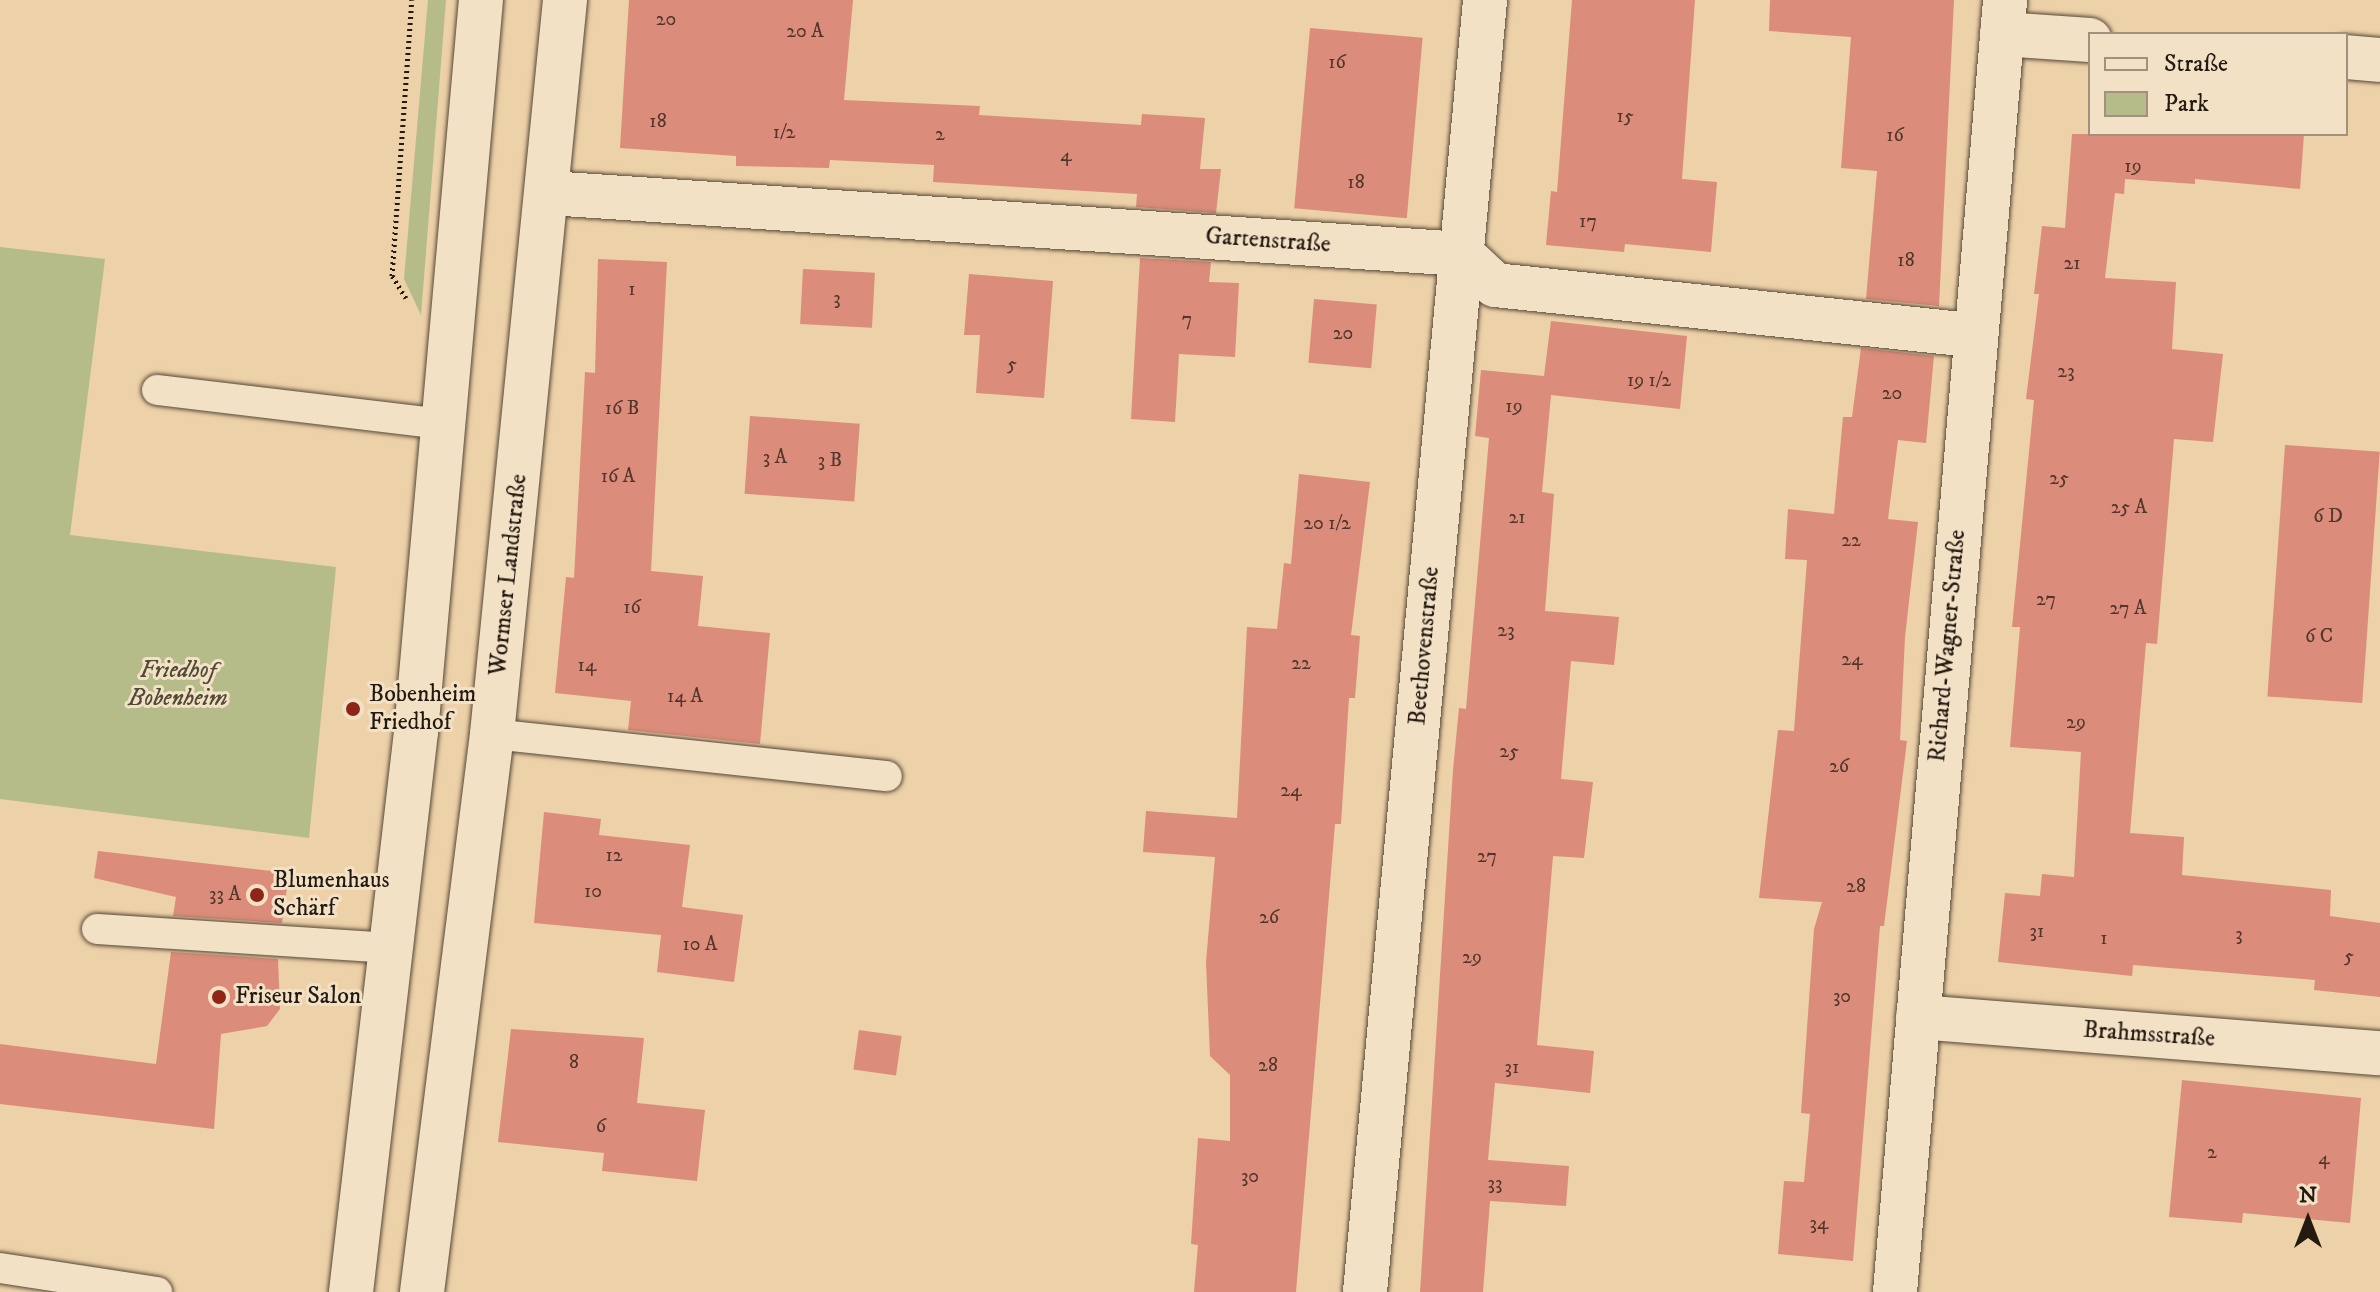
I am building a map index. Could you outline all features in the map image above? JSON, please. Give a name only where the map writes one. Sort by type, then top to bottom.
[{"type":"street","points":[[351,1292],[391,948],[444,424],[481,0]]},
{"type":"street","name":"Wormser Landstraße","points":[[422,1292],[492,734],[549,193],[565,0]]},
{"type":"street","name":"Beethovenstraße","points":[[1365,1292],[1485,0]]},
{"type":"street","points":[[2004,17],[2088,39]]},
{"type":"street","name":"Richard-Wagner-Straße","points":[[1895,1292],[1974,335],[2004,17]]},
{"type":"street","points":[[2348,57],[2380,60]]},
{"type":"street","name":"Gartenstraße","points":[[549,193],[1462,254]]},
{"type":"street","points":[[1462,254],[1495,285],[1974,335]]},
{"type":"street","name":"Brahmsstraße","points":[[1918,1017],[2380,1053]]},
{"type":"lane","points":[[157,390],[444,424]]},
{"type":"lane","points":[[492,734],[887,776]]},
{"type":"lane","points":[[97,929],[391,948]]},
{"type":"lane","points":[[0,1268],[157,1292]]},
{"type":"path","points":[[412,0],[392,276],[449,365]]},
{"type":"green space","points":[[428,0],[446,0],[421,315],[404,279]]},
{"type":"green space","name":"Friedhof Bobenheim","points":[[0,247],[105,259],[70,535],[336,567],[309,838],[0,799]]},
{"type":"building","points":[[629,0],[853,0],[844,100],[980,106],[979,115],[1141,125],[1142,114],[1205,118],[1200,169],[1221,169],[1216,213],[1136,207],[1137,194],[933,182],[934,165],[830,160],[829,168],[736,166],[736,156],[620,148]]},
{"type":"building","points":[[1572,0],[1695,0],[1682,179],[1717,182],[1711,252],[1625,244],[1624,252],[1546,245],[1551,191],[1557,192]]},
{"type":"building","points":[[1770,0],[1954,0],[1939,306],[1866,299],[1877,171],[1841,168],[1851,37],[1769,31]]},
{"type":"building","points":[[1310,28],[1423,38],[1407,218],[1294,208]]},
{"type":"building","points":[[2072,134],[2304,136],[2300,189],[2195,179],[2195,184],[2125,179],[2124,194],[2115,193],[2105,278],[2176,282],[2172,349],[2223,354],[2213,442],[2174,439],[2157,644],[2146,643],[2130,833],[2184,837],[2182,875],[2331,890],[2330,916],[2380,923],[2380,997],[2314,990],[2315,980],[2133,965],[2132,976],[1998,962],[2005,893],[2040,896],[2042,874],[2074,877],[2081,752],[2010,747],[2020,627],[2012,627],[2034,400],[2026,399],[2039,294],[2034,294],[2042,226],[2065,228]]},
{"type":"building","points":[[1140,258],[1211,262],[1209,282],[1239,283],[1235,357],[1179,354],[1175,422],[1131,419]]},
{"type":"building","points":[[598,259],[667,262],[651,571],[703,576],[698,626],[770,633],[760,744],[628,730],[631,701],[555,693],[566,577],[574,578],[585,372],[595,373]]},
{"type":"building","points":[[803,269],[875,273],[872,328],[800,324]]},
{"type":"building","points":[[969,274],[1053,281],[1044,398],[976,393],[980,335],[964,335]]},
{"type":"building","points":[[1314,299],[1377,304],[1371,368],[1308,363]]},
{"type":"building","points":[[1551,321],[1687,336],[1680,409],[1551,395],[1542,492],[1554,494],[1545,611],[1619,617],[1614,665],[1571,661],[1561,779],[1593,782],[1584,858],[1553,856],[1537,1045],[1594,1051],[1590,1093],[1495,1083],[1488,1160],[1569,1166],[1566,1206],[1490,1201],[1483,1292],[1420,1292],[1453,770],[1459,708],[1466,709],[1489,438],[1475,436],[1481,370],[1544,376]]},
{"type":"building","points":[[1861,348],[1934,356],[1926,443],[1898,440],[1888,519],[1918,522],[1905,637],[1900,740],[1907,741],[1884,926],[1880,926],[1853,1261],[1778,1254],[1784,1181],[1804,1182],[1810,1114],[1801,1113],[1814,929],[1822,902],[1759,898],[1778,730],[1794,731],[1807,560],[1785,559],[1788,509],[1834,514],[1843,417],[1852,417]]},
{"type":"building","points":[[750,416],[860,424],[854,501],[745,494]]},
{"type":"building","points":[[2285,445],[2380,452],[2362,703],[2267,696]]},
{"type":"building","points":[[1299,474],[1370,482],[1351,635],[1360,636],[1355,698],[1349,698],[1341,824],[1335,824],[1296,1292],[1194,1292],[1198,1245],[1191,1244],[1198,1138],[1230,1141],[1230,1075],[1210,1056],[1206,962],[1215,857],[1143,852],[1146,811],[1237,818],[1247,627],[1277,629],[1284,563],[1291,564]]},
{"type":"building","points":[[544,812],[601,819],[599,835],[690,845],[682,907],[743,915],[734,982],[657,972],[661,935],[534,923]]},
{"type":"building","points":[[98,851],[289,873],[282,923],[173,916],[176,897],[94,878]]},
{"type":"building","points":[[171,952],[278,959],[280,1009],[267,1026],[221,1034],[214,1129],[0,1104],[0,1044],[156,1064]]},
{"type":"building","points":[[511,1029],[644,1038],[637,1103],[705,1110],[697,1181],[602,1171],[604,1153],[498,1142]]},
{"type":"building","points":[[859,1030],[902,1036],[896,1076],[853,1070]]},
{"type":"building","points":[[2182,1080],[2361,1098],[2350,1223],[2243,1213],[2242,1223],[2169,1217]]},
{"type":"place","name":"Bobenheim Friedhof","points":[[353,709]]},
{"type":"place","name":"Blumenhaus Schärf","points":[[257,895]]},
{"type":"place","name":"Friseur Salon","points":[[219,997]]}]
